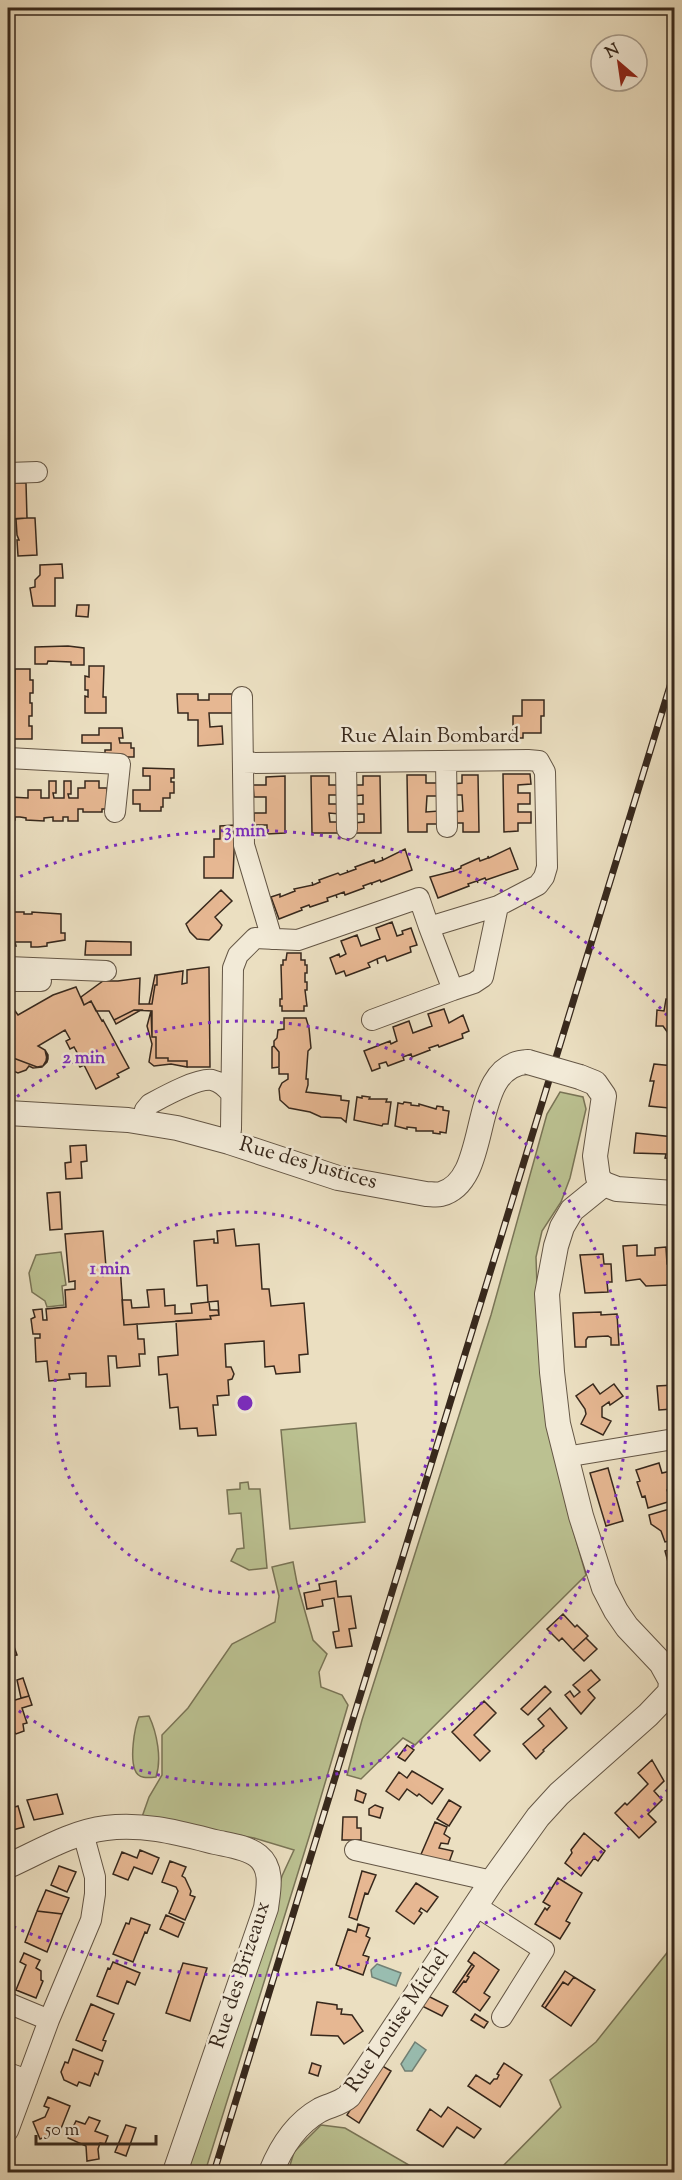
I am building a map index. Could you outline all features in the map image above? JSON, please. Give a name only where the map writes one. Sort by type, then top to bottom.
[{"type":"street","points":[[8,474],[37,472]]},
{"type":"street","points":[[242,697],[244,845],[272,939]]},
{"type":"street","points":[[8,758],[120,764],[115,812]]},
{"type":"street","points":[[446,761],[447,827]]},
{"type":"street","name":"Rue Alain Bombard","points":[[243,763],[539,761],[545,772],[548,867],[544,878],[538,885],[498,906]]},
{"type":"street","points":[[346,762],[347,829]]},
{"type":"street","points":[[229,1142],[233,968],[238,955],[255,938],[298,940],[419,898],[453,990]]},
{"type":"street","points":[[372,1020],[474,983],[483,977],[498,906],[429,927]]},
{"type":"street","points":[[8,967],[106,971]]},
{"type":"street","points":[[8,981],[52,982],[70,969]]},
{"type":"street","name":"Rue des Justices","points":[[8,1113],[142,1121],[229,1142],[338,1178],[426,1194],[441,1194],[453,1188],[466,1172],[498,1078],[511,1066],[528,1062],[595,1083],[604,1096],[595,1156],[596,1171],[604,1184]]},
{"type":"street","points":[[142,1121],[144,1110],[150,1104],[197,1082],[210,1080],[219,1082],[231,1094]]},
{"type":"street","points":[[672,1693],[671,1681],[661,1663],[627,1627],[604,1588],[581,1516],[558,1424],[547,1294],[562,1227],[572,1210],[604,1184],[617,1189],[675,1192]]},
{"type":"street","points":[[565,1457],[620,1446],[675,1439]]},
{"type":"street","name":"Rue Louise Michel","points":[[271,2172],[293,2132],[307,2118],[322,2109],[340,2103],[349,2096],[520,1840],[552,1802],[672,1693]]},
{"type":"street","name":"Rue des Brizeaux","points":[[8,1866],[83,1833],[105,1828],[131,1827],[166,1830],[240,1848],[259,1856],[266,1867],[270,1879],[266,1908],[175,2172]]},
{"type":"street","points":[[8,2131],[49,2020],[91,1920],[95,1877],[83,1833]]},
{"type":"street","points":[[355,1850],[492,1881]]},
{"type":"street","points":[[476,1906],[544,1950],[502,2017]]},
{"type":"street","points":[[8,2003],[49,2020]]},
{"type":"street","points":[[8,2073],[27,2080]]},
{"type":"green space","points":[[560,1092],[583,1097],[586,1109],[570,1178],[561,1202],[542,1231],[536,1257],[537,1286],[566,1505],[586,1575],[415,1745],[403,1738],[361,1779],[347,1775],[362,1720],[491,1315],[547,1114]]},
{"type":"green space","points":[[61,1252],[66,1285],[62,1286],[64,1305],[47,1307],[45,1301],[32,1292],[29,1273],[36,1255]]},
{"type":"green space","points":[[356,1423],[365,1522],[290,1529],[281,1430]]},
{"type":"green space","points":[[248,1482],[249,1489],[260,1489],[267,1568],[249,1570],[231,1561],[237,1549],[244,1548],[241,1513],[229,1514],[227,1490],[240,1489],[240,1483]]},
{"type":"green space","points":[[293,1562],[313,1640],[327,1654],[319,1672],[321,1687],[342,1695],[348,1705],[205,2172],[183,2172],[260,1950],[282,1876],[294,1850],[254,1838],[142,1817],[149,1797],[162,1775],[162,1735],[188,1708],[232,1644],[275,1622],[279,1596],[272,1567]]},
{"type":"green space","points":[[149,1716],[156,1738],[159,1762],[156,1777],[147,1778],[136,1773],[133,1751],[139,1717]]},
{"type":"green space","points":[[674,1944],[674,2172],[497,2172],[561,2107],[550,2080],[596,2042]]},
{"type":"green space","points":[[321,2125],[345,2128],[421,2172],[288,2172],[294,2152]]},
{"type":"water","points":[[377,1964],[401,1973],[396,1986],[372,1977],[371,1970]]},
{"type":"water","points":[[415,2042],[426,2050],[412,2071],[405,2071],[401,2064]]},
{"type":"building","points":[[9,483],[26,483],[27,518],[8,519]]},
{"type":"building","points":[[35,518],[37,555],[18,556],[17,540],[19,540],[16,519]]},
{"type":"building","points":[[62,564],[63,578],[55,578],[55,606],[33,606],[30,588],[35,587],[35,580],[40,575],[40,565]]},
{"type":"building","points":[[77,605],[89,605],[88,617],[76,616]]},
{"type":"building","points":[[35,647],[84,648],[84,665],[48,661],[47,664],[35,664]]},
{"type":"building","points":[[89,666],[104,666],[103,697],[106,697],[106,713],[85,713],[85,696],[88,697],[88,690],[85,690],[85,676],[89,677]]},
{"type":"building","points":[[15,669],[30,669],[30,680],[33,680],[33,693],[30,693],[32,716],[29,716],[32,739],[14,739]]},
{"type":"building","points":[[177,694],[198,694],[198,700],[209,700],[209,694],[233,694],[234,713],[209,713],[210,727],[222,726],[223,744],[198,746],[198,720],[188,720],[188,713],[178,713]]},
{"type":"building","points":[[522,700],[544,700],[541,733],[523,733],[523,738],[513,738],[513,716],[522,716]]},
{"type":"building","points":[[99,728],[122,728],[123,738],[119,738],[120,743],[131,743],[131,748],[134,748],[134,757],[105,757],[105,750],[111,750],[111,743],[82,743],[82,735],[99,735]]},
{"type":"building","points":[[143,768],[174,769],[174,778],[171,778],[171,782],[174,782],[174,793],[170,793],[170,798],[163,798],[161,811],[140,811],[140,804],[133,804],[133,790],[150,790],[150,776],[143,776]]},
{"type":"building","points":[[503,774],[530,774],[531,784],[518,785],[518,793],[530,793],[530,804],[518,804],[518,812],[531,812],[531,823],[518,823],[518,831],[504,832]]},
{"type":"building","points":[[407,775],[426,775],[426,783],[438,783],[439,796],[427,796],[426,812],[439,811],[438,824],[427,824],[427,832],[408,832]]},
{"type":"building","points":[[462,775],[478,775],[479,832],[463,832],[463,823],[452,823],[452,812],[463,811],[462,795],[452,795],[452,784],[462,783]]},
{"type":"building","points":[[285,776],[285,833],[267,834],[267,825],[254,825],[254,813],[266,813],[266,797],[254,797],[253,785],[266,785],[266,777]]},
{"type":"building","points":[[311,776],[329,776],[329,785],[339,785],[339,795],[329,795],[329,804],[339,804],[340,814],[329,813],[330,822],[340,822],[340,833],[312,833]]},
{"type":"building","points":[[363,776],[380,776],[381,833],[354,833],[353,823],[364,822],[364,814],[353,814],[353,804],[363,804],[363,795],[353,796],[353,785],[363,785]]},
{"type":"building","points":[[8,780],[12,780],[10,797],[28,798],[28,790],[41,790],[41,798],[49,798],[49,781],[56,781],[54,798],[64,798],[64,781],[71,781],[69,798],[78,798],[78,788],[85,788],[85,781],[99,781],[99,788],[107,788],[107,809],[102,809],[102,812],[83,812],[83,809],[78,809],[78,821],[68,821],[68,817],[63,817],[63,821],[53,821],[53,817],[44,818],[44,821],[26,820],[20,817],[8,820]]},
{"type":"building","points":[[235,825],[233,878],[204,878],[204,857],[214,857],[214,839],[220,839],[220,826]]},
{"type":"building","points":[[510,848],[518,869],[468,884],[469,886],[438,898],[430,877],[454,871],[479,858],[480,861]]},
{"type":"building","points":[[405,849],[412,870],[381,882],[380,880],[372,883],[372,885],[371,883],[345,895],[344,892],[327,898],[328,901],[310,907],[309,905],[279,919],[271,897],[280,894],[280,897],[295,891],[294,889],[320,882],[319,880],[338,873],[340,875],[374,860],[375,863]]},
{"type":"building","points":[[221,890],[232,901],[215,917],[222,925],[209,940],[197,939],[186,924]]},
{"type":"building","points":[[8,912],[61,914],[61,933],[65,933],[65,940],[38,947],[31,947],[31,942],[15,942],[16,946],[8,946]]},
{"type":"building","points":[[392,922],[397,936],[403,934],[402,931],[411,928],[417,945],[410,947],[411,952],[387,961],[385,956],[368,963],[370,967],[346,976],[344,971],[336,974],[330,958],[346,954],[341,941],[357,935],[361,946],[380,939],[376,928]]},
{"type":"building","points":[[86,941],[131,942],[131,955],[85,955]]},
{"type":"building","points":[[287,953],[301,953],[301,960],[305,960],[305,965],[307,965],[305,982],[307,982],[307,990],[305,990],[307,1006],[304,1006],[304,1011],[282,1011],[282,1006],[280,1006],[280,999],[282,999],[281,965],[283,965],[283,960],[286,960]]},
{"type":"building","points":[[209,967],[210,1067],[187,1067],[187,1061],[168,1061],[168,1058],[156,1058],[156,1037],[152,1037],[152,1011],[134,1010],[114,1020],[109,1011],[96,1011],[91,1001],[84,1005],[81,997],[103,981],[140,978],[139,1004],[152,1004],[157,975],[183,971],[182,984],[187,983],[187,970]]},
{"type":"building","points":[[671,974],[674,974],[674,993],[669,992]]},
{"type":"building","points":[[155,975],[157,975],[157,985],[155,985],[152,1004],[149,1004]]},
{"type":"building","points":[[76,987],[84,1005],[91,1001],[129,1068],[117,1074],[119,1077],[96,1089],[84,1065],[80,1067],[76,1060],[80,1058],[74,1047],[70,1049],[66,1041],[70,1039],[65,1030],[38,1046],[47,1054],[43,1066],[37,1067],[8,1056],[8,1001],[18,1015],[53,995]]},
{"type":"building","points":[[666,999],[674,1000],[674,1038],[663,1026],[656,1026],[657,1010],[664,1011]]},
{"type":"building","points":[[444,1009],[449,1023],[463,1015],[469,1031],[462,1034],[463,1038],[439,1047],[438,1045],[429,1048],[430,1050],[412,1057],[411,1054],[403,1057],[404,1060],[388,1066],[386,1062],[379,1064],[380,1068],[372,1071],[364,1051],[390,1041],[391,1044],[397,1041],[393,1027],[409,1021],[413,1033],[432,1026],[428,1014]]},
{"type":"building","points":[[134,1010],[141,1010],[116,1024],[114,1020]]},
{"type":"building","points":[[151,1011],[152,1037],[156,1037],[156,1058],[168,1058],[168,1061],[187,1061],[187,1067],[171,1064],[154,1066],[149,1062],[152,1044],[147,1026]]},
{"type":"building","points":[[284,1018],[306,1018],[309,1028],[311,1048],[308,1051],[306,1092],[341,1096],[341,1100],[349,1101],[346,1122],[341,1118],[321,1117],[310,1112],[289,1108],[280,1100],[279,1089],[288,1079],[288,1074],[279,1074],[279,1052],[274,1046],[274,1041],[278,1030],[284,1029]]},
{"type":"building","points":[[274,1046],[279,1052],[279,1067],[272,1068],[272,1047]]},
{"type":"building","points":[[8,1056],[37,1067],[43,1066],[33,1068],[29,1066],[18,1073],[8,1069]]},
{"type":"building","points":[[654,1064],[674,1066],[674,1077],[671,1077],[668,1096],[671,1097],[669,1108],[649,1106],[654,1081],[650,1081]]},
{"type":"building","points":[[362,1096],[370,1097],[369,1099],[387,1099],[386,1102],[391,1102],[388,1124],[382,1126],[354,1120],[357,1097],[362,1098]]},
{"type":"building","points":[[404,1102],[436,1109],[437,1106],[443,1107],[443,1110],[449,1111],[446,1133],[416,1131],[416,1128],[407,1127],[407,1129],[395,1126],[398,1103],[403,1104]]},
{"type":"building","points":[[636,1133],[674,1137],[674,1159],[665,1158],[666,1154],[634,1153]]},
{"type":"building","points":[[86,1145],[87,1161],[81,1162],[82,1178],[66,1179],[65,1163],[71,1162],[70,1146]]},
{"type":"building","points":[[60,1192],[62,1229],[50,1230],[47,1193]]},
{"type":"building","points":[[234,1229],[236,1246],[259,1244],[262,1289],[269,1289],[271,1306],[304,1303],[308,1354],[299,1355],[300,1372],[276,1374],[274,1366],[265,1367],[264,1341],[225,1344],[226,1367],[231,1367],[234,1374],[232,1379],[228,1380],[229,1395],[217,1396],[218,1405],[213,1405],[216,1435],[198,1436],[197,1428],[180,1429],[178,1407],[170,1408],[167,1374],[159,1375],[158,1357],[178,1355],[176,1321],[211,1319],[210,1316],[219,1315],[218,1301],[208,1302],[207,1285],[197,1286],[194,1241],[214,1239],[214,1243],[218,1243],[217,1231]]},
{"type":"building","points":[[103,1231],[106,1267],[120,1265],[124,1325],[137,1324],[138,1339],[144,1339],[145,1354],[139,1354],[140,1366],[117,1368],[116,1356],[108,1356],[110,1386],[86,1387],[86,1373],[69,1374],[70,1379],[49,1381],[47,1361],[36,1362],[35,1338],[40,1338],[40,1334],[33,1334],[31,1319],[35,1317],[33,1310],[42,1309],[43,1320],[47,1320],[46,1309],[66,1307],[65,1290],[75,1289],[75,1281],[69,1282],[65,1234]]},
{"type":"building","points":[[637,1245],[637,1256],[655,1255],[655,1248],[666,1247],[667,1264],[674,1263],[674,1290],[669,1290],[669,1285],[646,1286],[640,1279],[626,1281],[623,1246]]},
{"type":"building","points":[[603,1254],[604,1264],[611,1264],[612,1282],[607,1282],[608,1292],[585,1293],[580,1255]]},
{"type":"building","points":[[164,1289],[165,1306],[175,1305],[175,1314],[192,1313],[191,1304],[209,1302],[210,1310],[218,1310],[219,1315],[210,1316],[211,1319],[124,1325],[122,1300],[131,1300],[132,1308],[149,1307],[147,1290]]},
{"type":"building","points":[[601,1312],[601,1315],[617,1314],[619,1345],[611,1345],[611,1338],[608,1336],[588,1337],[586,1347],[575,1347],[573,1313]]},
{"type":"building","points":[[593,1384],[600,1394],[614,1384],[623,1396],[610,1405],[609,1402],[602,1407],[602,1417],[611,1421],[603,1435],[581,1424],[586,1414],[576,1396]]},
{"type":"building","points":[[674,1385],[672,1409],[659,1410],[657,1386]]},
{"type":"building","points":[[659,1463],[662,1473],[671,1471],[674,1488],[667,1490],[671,1501],[648,1508],[645,1496],[642,1497],[637,1482],[640,1481],[636,1470]]},
{"type":"building","points":[[608,1468],[623,1521],[606,1526],[590,1473]]},
{"type":"building","points":[[673,1508],[674,1516],[671,1517],[673,1523],[671,1524],[672,1527],[674,1526],[674,1540],[665,1542],[661,1531],[651,1524],[649,1515]]},
{"type":"building","points":[[674,1548],[674,1568],[670,1569],[665,1551]]},
{"type":"building","points":[[336,1581],[338,1597],[351,1596],[356,1628],[349,1629],[352,1646],[336,1648],[333,1632],[339,1631],[334,1598],[322,1600],[323,1606],[307,1609],[304,1593],[320,1590],[319,1584]]},
{"type":"building","points":[[563,1614],[575,1627],[577,1625],[588,1636],[573,1650],[562,1638],[559,1641],[547,1629]]},
{"type":"building","points":[[586,1638],[597,1649],[584,1661],[573,1650]]},
{"type":"building","points":[[12,1641],[17,1655],[8,1657],[8,1642]]},
{"type":"building","points":[[591,1670],[600,1680],[588,1690],[595,1698],[581,1714],[565,1695],[570,1691],[574,1697],[580,1692],[573,1685]]},
{"type":"building","points":[[23,1678],[29,1696],[21,1698],[17,1680]]},
{"type":"building","points":[[545,1686],[551,1692],[528,1715],[521,1709]]},
{"type":"building","points":[[29,1696],[32,1705],[22,1708],[27,1723],[23,1724],[24,1731],[16,1734],[12,1730],[8,1731],[8,1702]]},
{"type":"building","points":[[484,1701],[496,1713],[474,1735],[490,1751],[480,1761],[452,1732]]},
{"type":"building","points":[[550,1708],[567,1728],[536,1759],[523,1744],[544,1726],[538,1719]]},
{"type":"building","points":[[407,1745],[414,1750],[405,1761],[398,1757]]},
{"type":"building","points":[[652,1760],[664,1781],[654,1791],[662,1800],[648,1814],[656,1822],[639,1838],[615,1813],[625,1803],[627,1805],[648,1784],[638,1773]]},
{"type":"building","points":[[412,1771],[443,1789],[432,1804],[419,1794],[417,1796],[407,1789],[399,1800],[386,1791],[399,1772],[407,1778]]},
{"type":"building","points":[[357,1790],[366,1794],[363,1803],[355,1800]]},
{"type":"building","points":[[57,1794],[63,1814],[34,1820],[27,1800]]},
{"type":"building","points":[[449,1800],[461,1807],[449,1826],[437,1819]]},
{"type":"building","points":[[375,1805],[383,1808],[380,1818],[369,1815],[369,1809]]},
{"type":"building","points":[[18,1806],[24,1827],[9,1831],[8,1834],[8,1809]]},
{"type":"building","points":[[343,1817],[357,1817],[357,1828],[361,1828],[361,1840],[342,1840]]},
{"type":"building","points":[[435,1822],[447,1827],[444,1834],[450,1838],[448,1844],[441,1843],[439,1848],[453,1851],[448,1865],[419,1859]]},
{"type":"building","points":[[584,1833],[605,1851],[598,1861],[594,1858],[581,1876],[565,1863],[572,1853],[571,1850]]},
{"type":"building","points":[[140,1850],[159,1858],[152,1874],[134,1867],[128,1880],[113,1874],[122,1852],[137,1858]]},
{"type":"building","points":[[170,1861],[186,1867],[182,1876],[191,1891],[190,1895],[195,1897],[185,1920],[169,1913],[178,1891],[176,1887],[162,1882]]},
{"type":"building","points":[[59,1866],[76,1872],[67,1892],[51,1885]]},
{"type":"building","points":[[362,1871],[376,1875],[368,1894],[365,1893],[357,1920],[349,1917]]},
{"type":"building","points":[[558,1878],[582,1893],[566,1921],[570,1923],[560,1939],[535,1924],[545,1908],[547,1910],[550,1906],[543,1902]]},
{"type":"building","points":[[416,1883],[438,1897],[427,1912],[421,1908],[419,1911],[422,1913],[414,1924],[396,1911]]},
{"type":"building","points":[[46,1890],[69,1898],[62,1914],[37,1911]]},
{"type":"building","points":[[37,1911],[62,1914],[47,1952],[25,1942]]},
{"type":"building","points":[[166,1915],[184,1923],[178,1937],[160,1929]]},
{"type":"building","points":[[131,1918],[150,1925],[133,1962],[113,1954],[126,1923],[129,1924]]},
{"type":"building","points":[[358,1924],[369,1928],[366,1936],[370,1938],[363,1955],[369,1957],[363,1975],[336,1965],[348,1929],[356,1932]]},
{"type":"building","points":[[474,1952],[499,1970],[484,1993],[490,1997],[480,2011],[455,1993],[469,1977],[467,1976],[474,1966],[468,1961]]},
{"type":"building","points":[[24,1953],[40,1960],[36,1968],[41,1971],[43,1981],[36,1998],[16,1990],[26,1965],[20,1962]]},
{"type":"building","points":[[113,1962],[140,1973],[135,1985],[127,1981],[118,2004],[97,1996],[108,1968],[110,1969]]},
{"type":"building","points":[[183,1963],[207,1968],[190,2021],[166,2013]]},
{"type":"building","points":[[472,1964],[474,1966],[466,1982],[464,1981],[455,1993],[453,1992]]},
{"type":"building","points":[[565,1971],[574,1977],[568,1985],[563,1982],[545,2008],[542,2006]]},
{"type":"building","points":[[574,1977],[595,1990],[571,2026],[545,2008],[563,1982],[568,1985]]},
{"type":"building","points":[[424,1994],[448,2006],[442,2016],[418,2004]]},
{"type":"building","points":[[317,2002],[337,2005],[337,2009],[342,2009],[341,2014],[352,2015],[363,2031],[344,2044],[338,2036],[311,2035]]},
{"type":"building","points":[[91,2004],[114,2014],[103,2040],[106,2041],[102,2051],[76,2040]]},
{"type":"building","points":[[475,2014],[488,2022],[484,2028],[471,2020]]},
{"type":"building","points":[[73,2049],[103,2061],[98,2075],[95,2073],[90,2086],[79,2082],[77,2086],[64,2080],[61,2072],[65,2062],[68,2063]]},
{"type":"building","points":[[312,2063],[321,2066],[318,2076],[309,2073]]},
{"type":"building","points":[[504,2063],[522,2075],[500,2107],[468,2086],[476,2075],[490,2084],[497,2079],[499,2075],[497,2074]]},
{"type":"building","points":[[379,2064],[391,2071],[359,2123],[347,2115]]},
{"type":"building","points":[[48,2097],[70,2106],[60,2131],[40,2139],[33,2122],[45,2117],[49,2108],[44,2106]]},
{"type":"building","points":[[448,2107],[481,2129],[474,2138],[457,2127],[443,2147],[417,2130],[430,2109],[441,2117]]},
{"type":"building","points":[[89,2117],[100,2121],[95,2131],[108,2136],[105,2144],[100,2143],[99,2159],[87,2161],[86,2146],[68,2138],[76,2121],[85,2124]]},
{"type":"building","points":[[126,2125],[136,2128],[126,2156],[115,2152]]},
{"type":"railway","points":[[214,2172],[674,673]]}]
